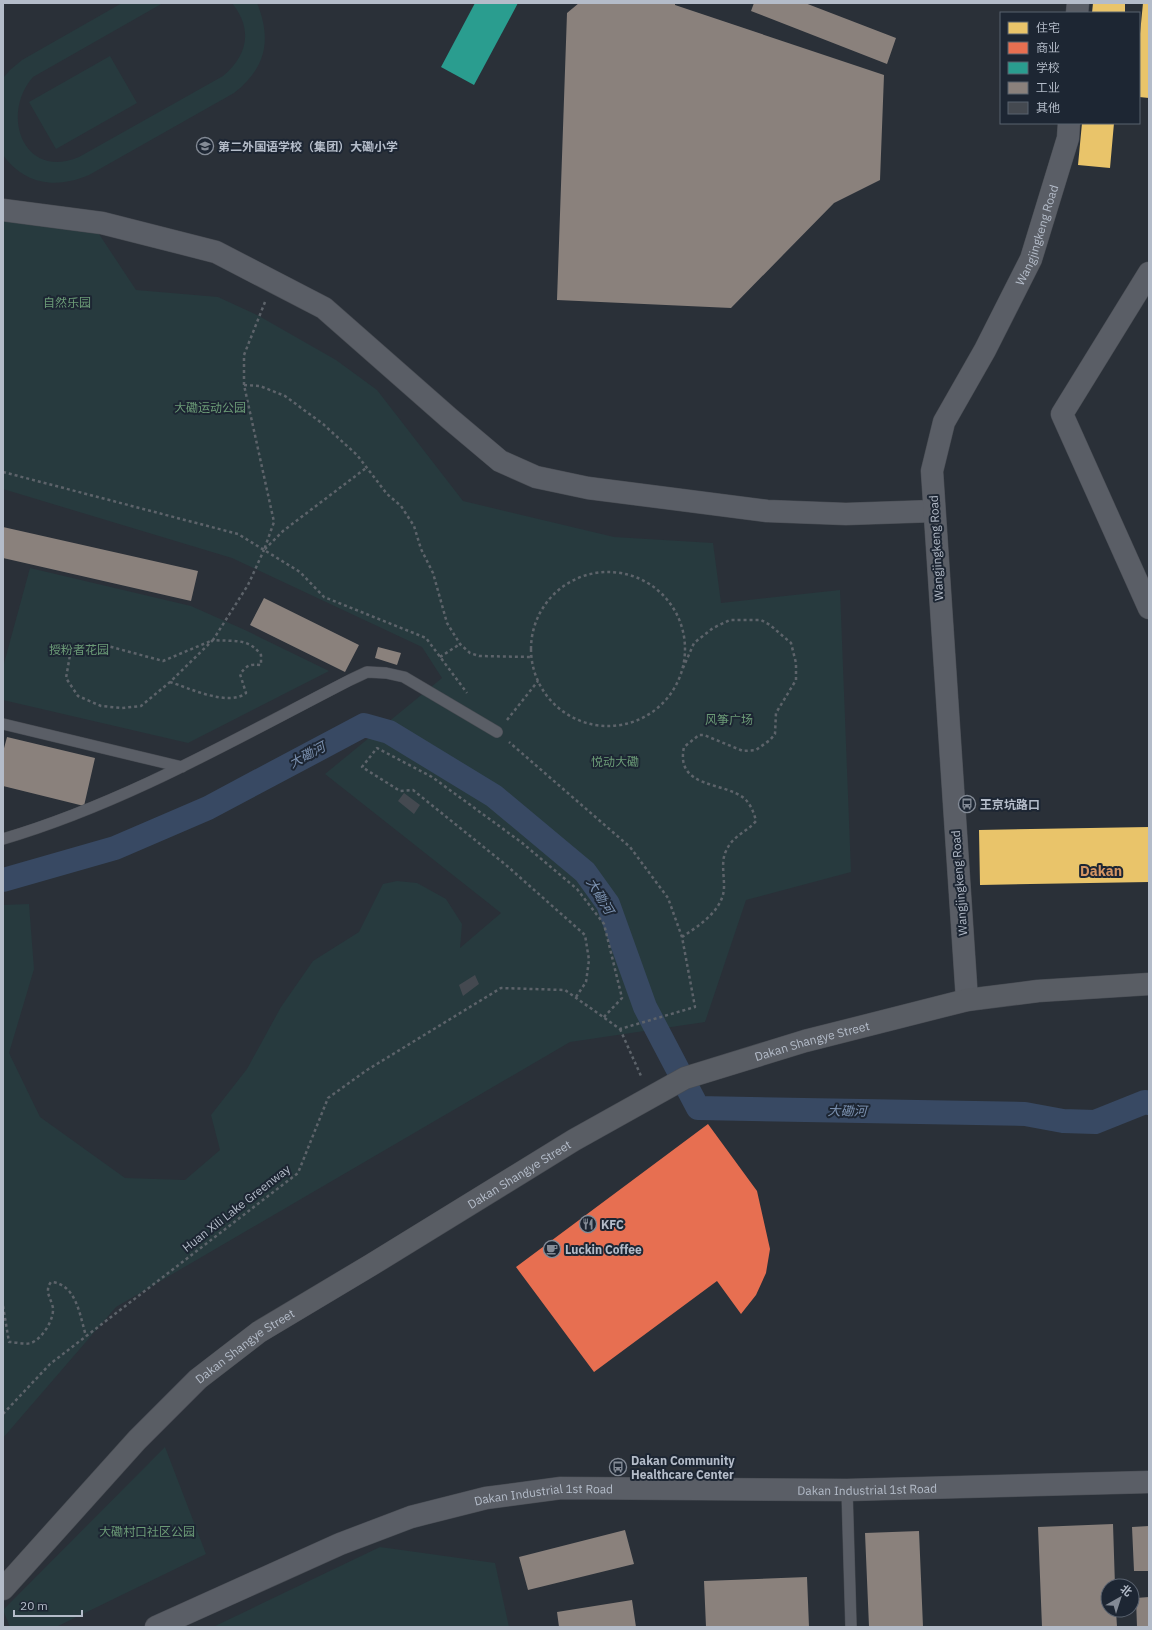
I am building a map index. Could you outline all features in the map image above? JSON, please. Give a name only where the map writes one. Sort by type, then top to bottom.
[{"type":"street","name":"Wangjingkeng Road","points":[[967,1000],[932,471],[944,422],[985,350],[1031,259],[1068,138],[1069,124]]},
{"type":"street","points":[[3,210],[102,222],[216,252],[324,308],[500,461],[536,477],[588,488],[768,511],[846,514],[934,511]]},
{"type":"street","points":[[1149,272],[1062,414],[1149,608]]},
{"type":"street","name":"Dakan Shangye Street","points":[[3,1589],[137,1440],[198,1379],[253,1337],[574,1140],[685,1078],[805,1042],[967,1000],[1038,991],[1149,984]]},
{"type":"street","name":"Dakan Industrial 1st Road","points":[[156,1627],[375,1530],[419,1515],[486,1498],[561,1488],[847,1490],[1149,1482]]},
{"type":"lane","points":[[3,839],[77,815],[182,767],[367,672],[386,672],[404,677],[497,732]]},
{"type":"lane","points":[[3,724],[182,767]]},
{"type":"lane","points":[[847,1490],[851,1627]]},
{"type":"path","points":[[170,682],[204,694],[231,698],[241,697],[246,693],[240,674],[245,667],[250,664],[261,664],[261,655],[256,648],[246,642],[213,640],[163,661],[104,645],[86,645],[70,655],[66,678],[78,696],[101,706],[122,708],[141,706],[170,682],[213,640],[248,585],[264,550],[274,522],[244,384],[244,355],[273,281]]},
{"type":"path","points":[[244,384],[260,386],[285,396],[323,424],[357,455],[387,494],[401,506],[414,526],[421,549],[433,573],[448,623],[460,644],[470,653],[479,656],[531,657]]},
{"type":"path","points":[[264,550],[283,531],[366,468]]},
{"type":"path","points":[[682,937],[705,920],[721,903],[724,886],[725,852],[736,836],[756,821],[750,806],[739,795],[696,780],[687,769],[682,757],[684,746],[699,735],[704,735],[743,751],[756,750],[763,746],[775,734],[776,713],[796,680],[796,663],[791,643],[770,625],[761,620],[730,620],[713,628],[694,644],[680,677],[667,699],[647,716],[623,725],[597,725],[572,717],[552,702],[538,681],[531,657],[532,632],[542,609],[558,590],[579,577],[603,572],[628,574],[650,585],[670,603],[682,625],[686,651],[683,668]]},
{"type":"path","points":[[440,657],[460,644]]},
{"type":"path","points":[[497,732],[538,681]]},
{"type":"path","points":[[576,997],[586,982],[589,960],[585,935],[506,865],[413,790],[400,791],[362,767],[377,748],[432,777],[522,842],[577,889],[604,924],[622,998],[603,1018]]},
{"type":"path","name":"Huan Xili Lake Greenway","points":[[3,1414],[50,1364],[298,1173],[328,1098],[367,1070],[501,988],[565,990],[620,1029]]},
{"type":"path","points":[[652,1097],[620,1029],[658,1018]]},
{"type":"path","points":[[3,1306],[9,1342],[29,1343],[40,1336],[52,1316],[53,1310],[48,1290],[51,1282],[56,1282],[73,1297],[77,1304],[86,1336]]},
{"type":"green space","points":[[122,3],[163,3],[33,77],[23,92],[18,108],[18,125],[23,140],[31,152],[44,160],[60,162],[79,157],[223,76],[238,59],[245,41],[243,22],[232,3],[257,3],[262,16],[265,41],[259,63],[253,74],[234,93],[89,175],[65,182],[53,183],[42,182],[21,173],[3,155],[3,78],[22,60]]},
{"type":"green space","points":[[110,56],[137,103],[56,149],[29,102]]},
{"type":"green space","name":"悦动大磡","points":[[3,216],[95,228],[136,290],[218,297],[259,316],[336,360],[377,390],[463,501],[614,537],[713,543],[721,603],[840,590],[851,872],[746,900],[705,1022],[570,1042],[116,1307],[3,1438],[3,905],[29,904],[34,969],[9,1053],[40,1117],[125,1178],[185,1180],[220,1150],[211,1115],[247,1069],[281,1007],[313,961],[359,932],[383,884],[397,881],[417,883],[446,899],[462,924],[460,948],[501,913],[325,774],[442,678],[422,647],[232,558],[3,489]]},
{"type":"green space","name":"授粉者花园","points":[[30,568],[191,606],[245,630],[329,671],[188,743],[3,700],[3,667]]},
{"type":"green space","name":"大磡村口社区公园","points":[[165,1447],[206,1554],[56,1627],[10,1627],[3,1610]]},
{"type":"green space","points":[[380,1547],[495,1563],[509,1627],[213,1627]]},
{"type":"building: 住宅","points":[[1093,3],[1125,3],[1125,12],[1092,12]]},
{"type":"building: 住宅","points":[[1143,3],[1149,3],[1149,98],[1140,97],[1140,34]]},
{"type":"building: 住宅","points":[[1082,124],[1114,124],[1110,168],[1078,165]]},
{"type":"building: 住宅","points":[[1149,827],[1149,882],[980,885],[979,830]]},
{"type":"building: 商业","points":[[708,1124],[757,1191],[770,1249],[766,1273],[756,1295],[741,1314],[717,1281],[594,1372],[516,1267]]},
{"type":"building: 学校","points":[[475,3],[518,3],[474,85],[441,67]]},
{"type":"building: 工业","points":[[579,3],[675,3],[675,5],[884,75],[880,180],[834,203],[731,308],[557,300],[567,13]]},
{"type":"building: 工业","points":[[754,3],[805,3],[896,38],[887,64],[751,11]]},
{"type":"building: 工业","points":[[3,527],[198,571],[191,601],[3,558]]},
{"type":"building: 工业","points":[[264,598],[359,645],[345,672],[250,625]]},
{"type":"building: 工业","points":[[378,647],[401,653],[397,665],[375,658]]},
{"type":"building: 工业","points":[[7,737],[95,758],[84,806],[3,786],[3,752]]},
{"type":"building: 工业","points":[[1113,1524],[1115,1578],[1100,1578],[1100,1618],[1116,1618],[1117,1627],[1042,1627],[1038,1527]]},
{"type":"building: 工业","points":[[1149,1526],[1149,1571],[1134,1571],[1132,1527]]},
{"type":"building: 工业","points":[[625,1530],[634,1564],[528,1590],[519,1557]]},
{"type":"building: 工业","points":[[919,1531],[923,1627],[869,1627],[865,1533]]},
{"type":"building: 工业","points":[[807,1577],[809,1627],[706,1627],[704,1581]]},
{"type":"building: 工业","points":[[1149,1597],[1149,1627],[1137,1627],[1137,1618],[1140,1618],[1140,1598]]},
{"type":"building: 工业","points":[[632,1600],[636,1627],[559,1627],[557,1612]]},
{"type":"building: 其他","points":[[404,793],[420,805],[414,814],[398,801]]},
{"type":"building: 其他","points":[[475,975],[479,984],[463,996],[459,985]]},
{"type":"waterway","name":"大磡河","points":[[3,880],[115,848],[208,808],[364,725],[389,732],[494,796],[585,872],[608,904],[645,1007],[698,1108],[1025,1114],[1063,1121],[1095,1122],[1145,1102],[1149,1103]]},
{"type":"place","name":"第二外国语学校（集团）大磡小学","points":[[205,146]]},
{"type":"place","name":"王京坑路口","points":[[967,804]]},
{"type":"place","name":"KFC","points":[[588,1224]]},
{"type":"place","name":"Luckin Coffee","points":[[552,1249]]},
{"type":"place","name":"Dakan Community Healthcare Center","points":[[618,1467]]},
{"type":"district","name":"Dakan","points":[[1101,871]]},
{"type":"park label","name":"自然乐园","points":[[67,302]]},
{"type":"park label","name":"大磡运动公园","points":[[210,407]]},
{"type":"park label","name":"风筝广场","points":[[729,719]]}]
